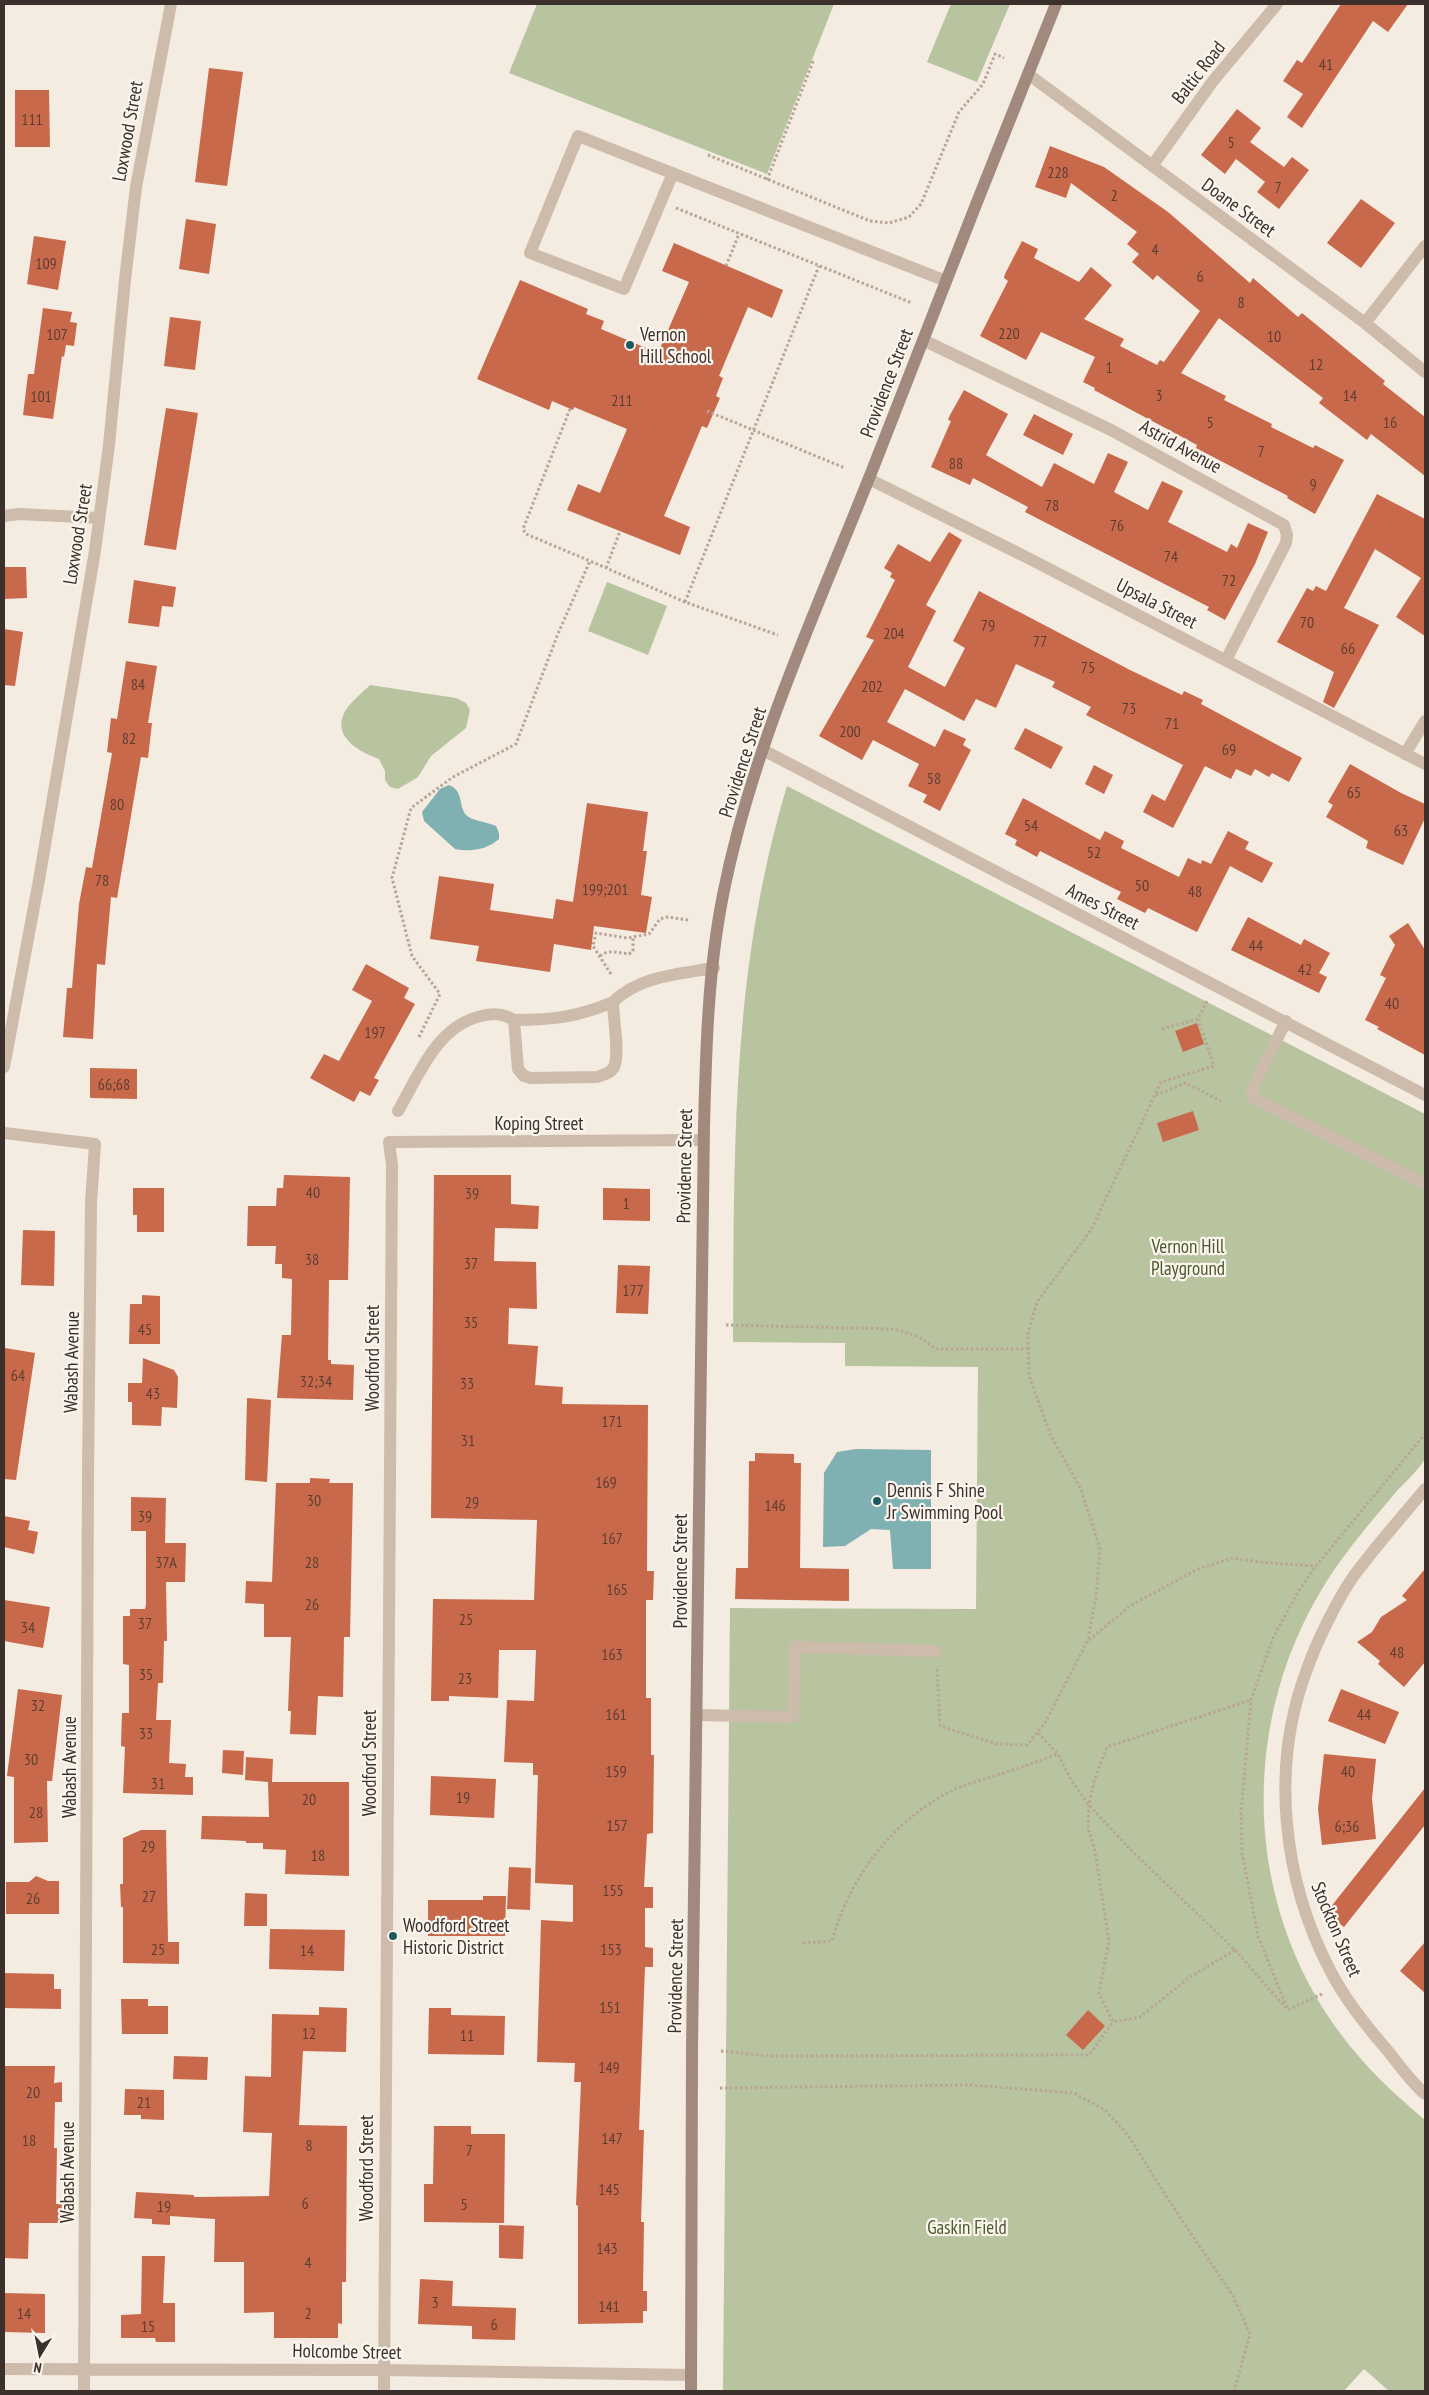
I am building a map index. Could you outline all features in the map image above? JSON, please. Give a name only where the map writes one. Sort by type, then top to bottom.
[{"type":"main road","name":"Providence Street","points":[[691,2391],[703,1140],[705,1058],[723,896],[744,810],[763,750],[1056,4]]},
{"type":"street","name":"Loxwood Street","points":[[4,1067],[40,880],[99,518],[110,446],[136,188],[171,4]]},
{"type":"street","name":"Baltic Road","points":[[1152,166],[1213,81],[1277,4]]},
{"type":"street","name":"Doane Street","points":[[1028,74],[1365,323],[1425,372]]},
{"type":"street","points":[[673,173],[624,289],[530,253],[578,136],[673,173],[946,281]]},
{"type":"street","points":[[1365,323],[1425,246]]},
{"type":"street","name":"Astrid Avenue","points":[[923,340],[1111,430],[1284,525],[1287,535],[1286,543],[1226,660]]},
{"type":"street","name":"Upsala Street","points":[[868,479],[1226,660],[1425,764]]},
{"type":"street","points":[[4,516],[19,514],[99,518]]},
{"type":"street","points":[[1405,754],[1425,721]]},
{"type":"street","name":"Ames Street","points":[[763,750],[1425,1095]]},
{"type":"street","points":[[398,1111],[446,1034],[465,1020],[493,1013],[514,1020],[560,1019],[588,1013],[613,1002],[623,992],[654,978],[714,968]]},
{"type":"street","points":[[514,1020],[518,1069],[524,1076],[531,1078],[597,1077],[607,1074],[614,1067],[616,1055],[613,1002]]},
{"type":"street","points":[[1286,1021],[1252,1089],[1253,1098],[1425,1184]]},
{"type":"street","name":"Wabash Avenue","points":[[4,1133],[95,1144],[91,1203],[88,1474],[84,2391]]},
{"type":"street","name":"Koping Street","points":[[391,1155],[389,1142],[703,1140]]},
{"type":"street","name":"Woodford Street","points":[[384,2391],[391,1155]]},
{"type":"street","name":"Stockton Street","points":[[1421,2091],[1345,1996],[1330,1972],[1309,1924],[1292,1864],[1286,1820],[1286,1759],[1295,1706],[1306,1672],[1318,1644],[1352,1578],[1425,1489]]},
{"type":"street","points":[[698,1715],[793,1717],[795,1647],[936,1651]]},
{"type":"street","points":[[1421,2091],[1425,2076]]},
{"type":"street","name":"Holcombe Street","points":[[4,2369],[384,2370],[690,2375]]},
{"type":"path","points":[[708,155],[870,221],[889,223],[909,217],[921,204],[959,112],[983,84],[995,54],[1004,58]]},
{"type":"path","points":[[767,180],[814,59]]},
{"type":"path","points":[[661,201],[912,303]]},
{"type":"path","points":[[726,266],[739,233]]},
{"type":"path","points":[[686,602],[819,266]]},
{"type":"path","points":[[570,409],[523,529],[526,534],[686,602],[778,635]]},
{"type":"path","points":[[707,412],[845,468]]},
{"type":"path","points":[[606,568],[620,531]]},
{"type":"path","points":[[414,1046],[440,994],[412,956],[392,878],[411,808],[453,777],[516,744],[557,636],[590,561]]},
{"type":"path","points":[[611,974],[593,946],[596,933],[633,937],[649,934],[660,919],[668,917],[688,920]]},
{"type":"path","points":[[600,956],[604,953],[613,952],[629,954],[633,951],[633,937]]},
{"type":"path","points":[[936,1651],[940,1726],[997,1744],[1027,1745],[1038,1733],[1088,1640],[1096,1596],[1100,1550],[1081,1489],[1051,1436],[1029,1376],[1028,1333],[1037,1302],[1091,1230],[1161,1082],[1214,1066],[1198,1019],[1208,999]]},
{"type":"path","points":[[1162,1029],[1198,1019]]},
{"type":"path","points":[[1155,1095],[1186,1083],[1221,1101]]},
{"type":"path","points":[[726,1326],[895,1329],[919,1337],[936,1349],[1028,1349]]},
{"type":"path","points":[[1088,1640],[1130,1606],[1198,1569],[1232,1558],[1316,1566],[1425,1434]]},
{"type":"path","points":[[1113,2022],[1099,1993],[1109,1941],[1095,1851],[1088,1828],[1089,1805],[1094,1781],[1107,1747],[1251,1700]]},
{"type":"path","points":[[1038,1733],[1058,1754],[1070,1780],[1089,1805],[1130,1849],[1235,1950],[1288,2010]]},
{"type":"path","points":[[803,1943],[832,1941],[840,1912],[859,1878],[884,1841],[912,1816],[953,1790],[1058,1754]]},
{"type":"path","points":[[721,2051],[772,2056],[1089,2055],[1113,2022],[1140,2017],[1190,1977],[1235,1950]]},
{"type":"path","points":[[720,2088],[970,2085],[1074,2093],[1105,2110],[1128,2135],[1233,2296],[1250,2334],[1234,2391]]},
{"type":"green space","points":[[537,4],[834,4],[767,174],[509,73]]},
{"type":"green space","points":[[951,4],[1010,4],[977,82],[927,62]]},
{"type":"green space","points":[[607,582],[667,606],[648,655],[588,631]]},
{"type":"green space","points":[[370,685],[456,698],[466,703],[470,710],[466,728],[431,756],[418,777],[398,789],[390,787],[385,780],[385,771],[379,759],[354,746],[343,733],[341,725],[348,707]]},
{"type":"green space","name":"Vernon Hill Playground","points":[[787,786],[1425,1114],[1425,1458],[1339,1563],[1322,1589],[1295,1642],[1276,1698],[1266,1756],[1264,1814],[1270,1872],[1285,1928],[1308,1983],[1340,2033],[1359,2057],[1391,2090],[1425,2120],[1425,2391],[1389,2391],[1364,2369],[1344,2391],[723,2391],[730,1608],[976,1609],[978,1367],[845,1366],[845,1343],[733,1342],[734,1201],[739,1062],[755,924],[769,855]]},
{"type":"water","points":[[449,785],[459,794],[466,815],[472,819],[496,826],[499,839],[489,846],[478,849],[455,849],[424,821],[422,812],[440,789]]},
{"type":"water","name":"Dennis F Shine Jr Swimming Pool","points":[[856,1449],[931,1450],[931,1569],[893,1569],[890,1530],[871,1529],[845,1546],[823,1547],[824,1473],[837,1452]]},
{"type":"building","points":[[1341,4],[1408,4],[1388,32],[1373,21],[1302,128],[1287,117],[1303,94],[1283,81],[1297,60],[1302,63]]},
{"type":"building","points":[[209,68],[243,72],[227,186],[195,182]]},
{"type":"building","points":[[15,90],[49,90],[50,147],[15,147]]},
{"type":"building","points":[[1237,109],[1261,128],[1250,142],[1284,167],[1292,157],[1309,170],[1279,209],[1257,192],[1265,182],[1236,159],[1225,174],[1201,155]]},
{"type":"building","points":[[1050,146],[1104,167],[1168,212],[1250,283],[1253,278],[1298,317],[1302,313],[1385,381],[1383,384],[1425,417],[1425,476],[1371,434],[1367,440],[1319,403],[1323,398],[1219,318],[1181,373],[1226,396],[1224,400],[1272,424],[1271,427],[1313,448],[1315,445],[1344,460],[1315,514],[1287,498],[1288,496],[1196,448],[1197,445],[1094,390],[1095,388],[1083,382],[1095,357],[1041,332],[1026,360],[980,336],[1008,281],[1004,278],[1005,274],[1022,241],[1038,249],[1034,258],[1079,282],[1091,267],[1112,285],[1084,319],[1124,339],[1120,346],[1157,365],[1160,360],[1164,362],[1200,311],[1157,275],[1153,280],[1132,262],[1139,254],[1127,244],[1137,232],[1071,183],[1066,198],[1035,187]]},
{"type":"building","points":[[1361,199],[1395,223],[1361,268],[1327,243]]},
{"type":"building","points":[[186,219],[216,224],[209,274],[179,269]]},
{"type":"building","points":[[34,236],[66,241],[58,290],[27,284]]},
{"type":"building","points":[[674,243],[783,290],[772,318],[748,307],[719,376],[723,378],[716,396],[720,398],[707,428],[702,426],[664,516],[690,527],[680,555],[567,510],[578,484],[600,493],[627,429],[574,407],[573,410],[552,401],[549,410],[477,379],[520,280],[588,309],[586,314],[604,321],[601,329],[658,353],[689,282],[662,271]]},
{"type":"building","points":[[43,308],[72,312],[70,322],[77,323],[74,346],[66,345],[64,357],[62,356],[53,419],[23,415],[28,374],[34,374]]},
{"type":"building","points":[[170,317],[201,321],[195,370],[164,366]]},
{"type":"building","points":[[964,390],[1008,414],[986,455],[1042,487],[1054,463],[1094,484],[1108,453],[1128,462],[1114,492],[1148,510],[1162,481],[1183,491],[1168,522],[1227,552],[1231,544],[1237,548],[1248,523],[1268,532],[1255,564],[1225,620],[1207,610],[1209,607],[1025,512],[1028,507],[973,478],[970,485],[931,467],[951,421],[948,420],[950,415]]},
{"type":"building","points":[[166,408],[198,413],[176,550],[144,545]]},
{"type":"building","points":[[1034,414],[1073,434],[1063,455],[1023,435]]},
{"type":"building","points":[[1377,494],[1425,519],[1425,636],[1396,617],[1421,578],[1375,549],[1344,608],[1379,625],[1334,708],[1323,702],[1334,672],[1277,642],[1307,588],[1313,591],[1316,586],[1326,591]]},
{"type":"building","points":[[949,532],[962,540],[926,605],[936,611],[908,667],[945,687],[965,648],[953,641],[979,591],[1130,670],[1182,695],[1184,691],[1203,700],[1201,704],[1302,758],[1289,782],[1272,773],[1269,777],[1255,769],[1251,776],[1236,769],[1231,779],[1205,766],[1173,828],[1143,812],[1152,794],[1165,801],[1183,765],[1086,715],[1091,707],[1052,687],[1055,682],[1016,664],[996,708],[976,699],[964,721],[905,689],[887,722],[935,747],[944,729],[966,739],[963,745],[971,750],[940,811],[923,802],[927,795],[908,786],[919,764],[873,740],[862,760],[819,736],[874,640],[866,637],[895,580],[890,577],[892,573],[884,568],[898,544],[930,562]]},
{"type":"building","points":[[4,567],[26,567],[27,598],[4,599]]},
{"type":"building","points":[[134,580],[176,587],[173,607],[162,606],[159,627],[128,623]]},
{"type":"building","points":[[4,629],[23,632],[15,686],[4,685]]},
{"type":"building","points":[[126,661],[157,666],[148,723],[152,723],[148,758],[141,757],[117,898],[111,897],[105,965],[97,964],[93,1039],[63,1037],[67,988],[72,988],[79,904],[86,867],[92,868],[112,753],[107,752],[111,718],[117,719]]},
{"type":"building","points":[[1025,728],[1063,747],[1051,769],[1014,749]]},
{"type":"building","points":[[1350,764],[1401,793],[1425,804],[1425,818],[1403,865],[1366,848],[1368,841],[1326,817],[1333,805],[1328,802]]},
{"type":"building","points":[[1094,765],[1113,775],[1104,794],[1085,784]]},
{"type":"building","points":[[1023,798],[1100,840],[1105,831],[1124,841],[1121,848],[1179,877],[1188,858],[1201,864],[1202,860],[1211,864],[1228,831],[1249,842],[1245,849],[1273,863],[1262,883],[1230,866],[1197,932],[1148,908],[1145,913],[1117,899],[1121,892],[1040,851],[1037,857],[1015,845],[1017,840],[1005,834]]},
{"type":"building","points":[[587,803],[648,812],[643,851],[647,851],[641,895],[652,897],[646,933],[594,926],[591,950],[554,944],[550,972],[476,961],[479,946],[430,939],[439,876],[494,884],[490,910],[553,919],[556,899],[573,902]]},
{"type":"building","points":[[1248,917],[1301,945],[1304,939],[1330,953],[1319,973],[1327,977],[1319,993],[1231,950]]},
{"type":"building","points":[[1408,923],[1425,950],[1425,1055],[1377,1029],[1379,1027],[1365,1020],[1386,978],[1380,975],[1395,945],[1389,936]]},
{"type":"building","points":[[366,964],[409,988],[404,998],[415,1004],[374,1078],[379,1080],[370,1096],[360,1091],[354,1102],[310,1078],[324,1054],[339,1061],[372,1001],[352,990]]},
{"type":"building","points":[[1197,1023],[1204,1044],[1183,1052],[1175,1031]]},
{"type":"building","points":[[90,1068],[137,1069],[137,1099],[90,1098]]},
{"type":"building","points":[[1193,1111],[1199,1130],[1163,1142],[1157,1123]]},
{"type":"building","points":[[284,1175],[350,1177],[348,1280],[329,1280],[328,1360],[331,1360],[331,1364],[354,1365],[353,1400],[277,1398],[282,1335],[291,1335],[292,1279],[282,1278],[282,1264],[275,1264],[276,1246],[247,1246],[248,1206],[276,1206],[277,1188],[283,1188]]},
{"type":"building","points":[[434,1175],[511,1175],[511,1204],[539,1206],[538,1229],[495,1228],[494,1261],[536,1262],[537,1309],[509,1308],[508,1344],[538,1346],[535,1385],[563,1387],[562,1404],[648,1405],[647,1571],[654,1571],[653,1600],[646,1600],[646,1698],[651,1698],[651,1755],[654,1755],[653,1833],[647,1834],[644,1887],[653,1887],[653,1908],[645,1908],[645,1947],[653,1948],[653,1967],[645,1967],[639,2130],[644,2130],[641,2222],[644,2222],[643,2291],[647,2291],[647,2311],[643,2311],[643,2323],[578,2324],[578,2206],[576,2205],[581,2082],[574,2082],[575,2063],[537,2062],[541,1920],[573,1922],[573,1885],[535,1883],[538,1775],[533,1775],[533,1763],[504,1762],[507,1700],[534,1701],[536,1650],[499,1650],[498,1698],[449,1696],[449,1701],[431,1701],[433,1599],[534,1600],[537,1520],[431,1518]]},
{"type":"building","points":[[133,1188],[164,1188],[164,1232],[137,1232],[137,1215],[133,1215]]},
{"type":"building","points":[[603,1188],[650,1189],[650,1221],[603,1220]]},
{"type":"building","points":[[23,1230],[55,1231],[54,1286],[21,1285]]},
{"type":"building","points":[[618,1265],[650,1266],[648,1314],[616,1313]]},
{"type":"building","points":[[142,1295],[160,1296],[160,1344],[129,1344],[130,1304],[142,1304]]},
{"type":"building","points":[[5,1348],[35,1353],[16,1480],[4,1479]]},
{"type":"building","points":[[143,1358],[174,1370],[178,1377],[177,1408],[162,1407],[161,1426],[132,1425],[132,1402],[128,1402],[128,1383],[142,1383]]},
{"type":"building","points":[[247,1398],[271,1400],[267,1482],[245,1480]]},
{"type":"building","points":[[755,1453],[794,1454],[794,1463],[801,1463],[800,1568],[849,1569],[849,1601],[735,1599],[736,1568],[748,1568],[749,1461],[755,1461]]},
{"type":"building","points":[[310,1478],[330,1479],[329,1483],[353,1483],[350,1637],[344,1637],[343,1697],[318,1696],[316,1735],[290,1734],[291,1711],[288,1711],[291,1637],[264,1637],[264,1604],[245,1603],[246,1581],[272,1582],[276,1483],[310,1483]]},
{"type":"building","points":[[131,1497],[166,1498],[165,1543],[186,1543],[185,1582],[166,1582],[167,1641],[164,1641],[163,1683],[158,1683],[156,1720],[171,1720],[169,1763],[186,1764],[185,1777],[193,1777],[193,1795],[123,1793],[125,1747],[121,1746],[122,1713],[129,1713],[129,1665],[123,1664],[123,1616],[130,1616],[130,1609],[145,1609],[146,1605],[146,1531],[131,1531]]},
{"type":"building","points":[[4,1516],[30,1521],[28,1530],[38,1532],[34,1554],[4,1547]]},
{"type":"building","points":[[1425,1569],[1425,1662],[1404,1687],[1378,1664],[1380,1661],[1357,1642],[1372,1632],[1381,1617],[1407,1600],[1402,1596]]},
{"type":"building","points":[[4,1600],[50,1607],[43,1648],[4,1641]]},
{"type":"building","points":[[18,1689],[62,1695],[52,1781],[47,1781],[48,1842],[14,1843],[14,1777],[7,1776]]},
{"type":"building","points":[[1341,1689],[1399,1712],[1385,1744],[1328,1721]]},
{"type":"building","points":[[223,1750],[244,1751],[243,1775],[222,1773]]},
{"type":"building","points":[[1324,1754],[1376,1759],[1372,1799],[1376,1839],[1322,1845],[1318,1809]]},
{"type":"building","points":[[246,1757],[273,1759],[272,1782],[349,1782],[349,1876],[285,1874],[286,1850],[263,1849],[263,1843],[201,1839],[202,1816],[269,1817],[268,1782],[245,1780]]},
{"type":"building","points":[[431,1776],[496,1779],[494,1818],[430,1815]]},
{"type":"building","points":[[1425,1788],[1425,1825],[1344,1927],[1326,1913]]},
{"type":"building","points":[[141,1830],[166,1830],[168,1942],[179,1942],[179,1964],[123,1963],[123,1907],[121,1907],[120,1884],[123,1884],[123,1838]]},
{"type":"building","points":[[509,1867],[531,1868],[530,1910],[507,1909]]},
{"type":"building","points":[[36,1876],[48,1881],[59,1881],[59,1914],[6,1914],[6,1882],[29,1882]]},
{"type":"building","points":[[245,1893],[267,1894],[267,1926],[244,1926]]},
{"type":"building","points":[[483,1896],[506,1896],[505,1936],[428,1936],[428,1900],[483,1900]]},
{"type":"building","points":[[270,1929],[345,1930],[344,1971],[269,1969]]},
{"type":"building","points":[[1425,1942],[1425,1993],[1400,1971]]},
{"type":"building","points":[[4,1973],[54,1974],[54,1989],[61,1989],[61,2009],[4,2008]]},
{"type":"building","points":[[121,1999],[148,1999],[148,2006],[168,2006],[168,2034],[122,2034]]},
{"type":"building","points":[[319,2007],[347,2008],[346,2052],[303,2051],[299,2125],[347,2126],[346,2282],[342,2282],[342,2324],[338,2323],[338,2338],[274,2338],[274,2312],[244,2313],[244,2262],[214,2262],[215,2219],[170,2216],[170,2225],[152,2224],[152,2219],[134,2218],[136,2192],[194,2195],[194,2197],[269,2196],[272,2133],[243,2132],[245,2076],[271,2077],[272,2014],[319,2015]]},
{"type":"building","points":[[429,2008],[451,2008],[451,2015],[505,2016],[504,2055],[428,2054]]},
{"type":"building","points":[[1088,2010],[1105,2026],[1083,2050],[1066,2035]]},
{"type":"building","points":[[174,2056],[208,2057],[207,2080],[173,2079]]},
{"type":"building","points":[[4,2066],[55,2066],[54,2083],[62,2082],[62,2102],[55,2102],[54,2148],[57,2148],[56,2204],[63,2204],[63,2223],[29,2223],[28,2259],[4,2258]]},
{"type":"building","points":[[125,2089],[164,2090],[164,2120],[141,2119],[141,2115],[124,2115]]},
{"type":"building","points":[[434,2126],[471,2126],[471,2134],[505,2134],[504,2223],[424,2222],[424,2184],[433,2184]]},
{"type":"building","points":[[499,2225],[524,2226],[523,2259],[499,2258]]},
{"type":"building","points":[[142,2256],[165,2256],[163,2303],[175,2303],[175,2342],[156,2342],[155,2338],[121,2338],[121,2315],[141,2314]]},
{"type":"building","points":[[420,2279],[453,2281],[452,2306],[516,2308],[515,2340],[472,2339],[472,2326],[418,2324]]},
{"type":"building","points":[[4,2293],[45,2294],[45,2333],[4,2332]]},
{"type":"place","name":"Vernon Hill School","points":[[630,345]]},
{"type":"place","name":"Dennis F Shine Jr Swimming Pool","points":[[877,1501]]},
{"type":"place","name":"Woodford Street Historic District","points":[[393,1936]]},
{"type":"park label","name":"Gaskin Field","points":[[967,2227]]}]
